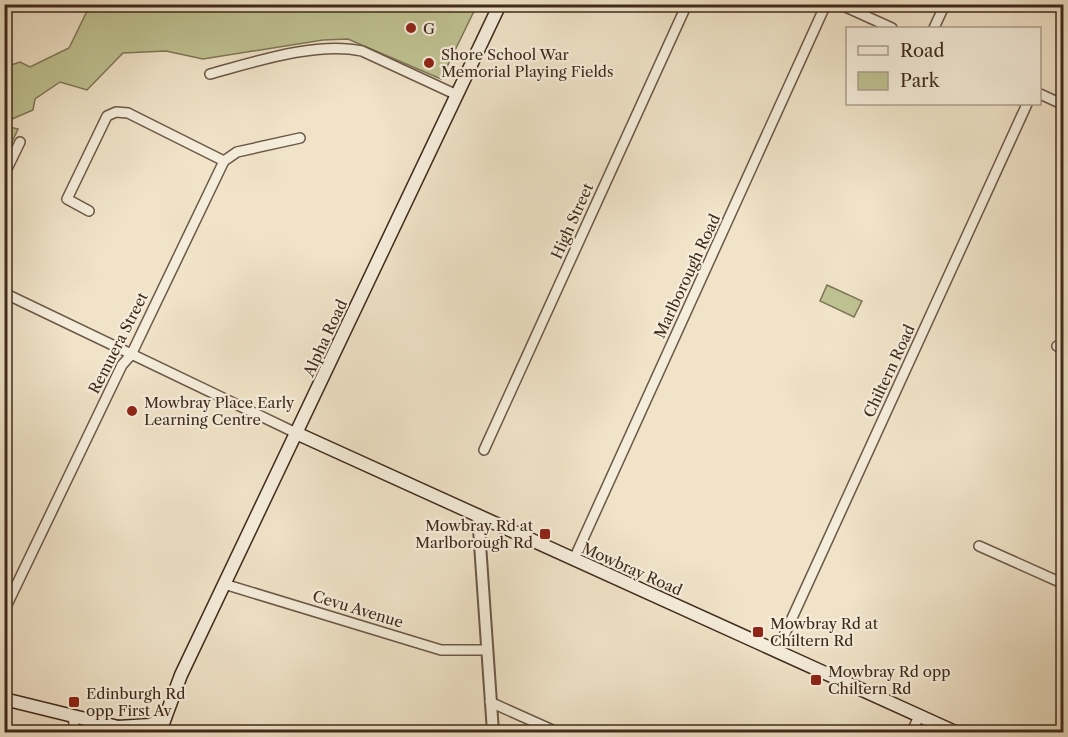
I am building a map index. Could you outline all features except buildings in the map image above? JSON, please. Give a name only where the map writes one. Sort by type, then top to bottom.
[{"type":"main road","name":"Alpha Road","points":[[158,732],[181,675],[500,4]]},
{"type":"main road","name":"Mowbray Road","points":[[296,433],[955,732]]},
{"type":"main road","points":[[4,699],[126,729],[149,732]]},
{"type":"main road","points":[[126,729],[150,725],[165,717],[170,732]]},
{"type":"street","name":"High Street","points":[[484,450],[687,4]]},
{"type":"street","name":"Marlborough Road","points":[[574,559],[826,4]]},
{"type":"street","points":[[839,4],[890,27]]},
{"type":"street","points":[[934,27],[945,4]]},
{"type":"street","points":[[210,74],[315,50],[346,47],[362,51],[457,95]]},
{"type":"street","points":[[1041,94],[1064,105]]},
{"type":"street","name":"Chiltern Road","points":[[777,651],[1028,105]]},
{"type":"street","points":[[89,211],[67,199],[107,116],[111,113],[128,113],[224,161],[237,152],[300,138]]},
{"type":"street","points":[[4,175],[20,142]]},
{"type":"street","name":"Remuera Street","points":[[4,611],[122,365],[132,355],[224,161]]},
{"type":"street","points":[[4,293],[296,433]]},
{"type":"street","points":[[477,515],[493,732]]},
{"type":"street","points":[[979,546],[1064,584]]},
{"type":"street","name":"Cevu Avenue","points":[[224,584],[441,650],[486,650]]},
{"type":"street","points":[[490,702],[557,732]]},
{"type":"street","points":[[73,716],[75,732]]},
{"type":"street","points":[[912,732],[919,716]]},
{"type":"green space","points":[[90,4],[477,5],[441,79],[348,39],[323,40],[203,59],[166,51],[123,53],[87,90],[60,82],[35,99],[33,110],[5,122],[5,67],[20,62],[30,67],[69,48]]},
{"type":"green space","points":[[5,126],[18,129],[11,144],[5,146]]},
{"type":"green space","points":[[827,285],[862,301],[854,317],[820,301]]},
{"type":"place","name":"G","points":[[411,28]]},
{"type":"place","name":"Shore School War Memorial Playing Fields","points":[[429,63]]},
{"type":"place","name":"Mowbray Place Early Learning Centre","points":[[132,411]]},
{"type":"place","name":"Mowbray Rd at Marlborough Rd","points":[[545,534]]},
{"type":"place","name":"Mowbray Rd at Chiltern Rd","points":[[758,632]]},
{"type":"place","name":"Mowbray Rd opp Chiltern Rd","points":[[816,680]]},
{"type":"place","name":"Edinburgh Rd opp First Av","points":[[74,702]]}]
